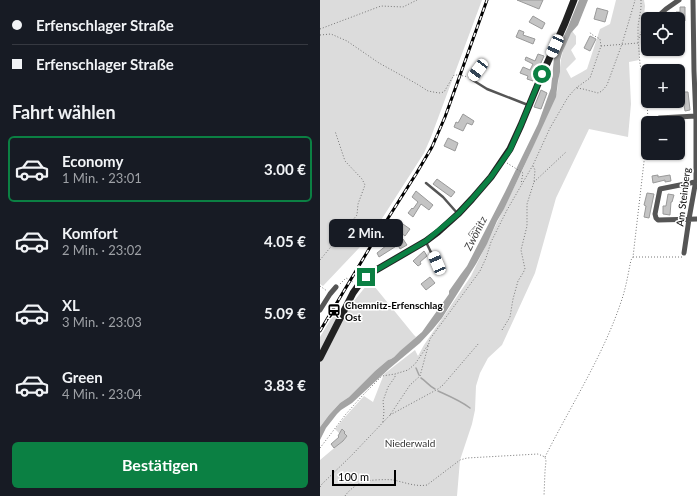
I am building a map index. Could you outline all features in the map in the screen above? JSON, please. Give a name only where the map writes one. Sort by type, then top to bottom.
[{"type":"main road","points":[[320,358],[353,293],[366,277],[426,241],[458,214],[491,177],[503,161],[510,150],[574,0]]},
{"type":"street","points":[[663,12],[679,0]]},
{"type":"street","name":"Am Steinberg","points":[[684,253],[696,181],[695,71],[692,0]]},
{"type":"street","points":[[685,119],[696,119]]},
{"type":"street","points":[[696,181],[660,189],[655,214],[658,220],[697,219]]},
{"type":"street","points":[[320,310],[336,287]]},
{"type":"lane","points":[[478,70],[471,79],[487,89],[529,106]]},
{"type":"lane","points":[[426,183],[443,197],[458,214]]},
{"type":"lane","points":[[426,241],[440,271]]},
{"type":"path","points":[[320,29],[381,6],[403,7],[417,0]]},
{"type":"path","points":[[576,88],[598,93],[607,85],[622,44],[635,0]]},
{"type":"path","points":[[641,0],[638,39],[640,64],[647,98],[648,116]]},
{"type":"path","points":[[638,39],[641,31]]},
{"type":"path","points":[[320,487],[352,456],[390,415],[410,385],[420,376],[427,355],[430,339],[480,271],[491,242],[507,210],[533,165],[550,128],[568,97],[576,88],[590,78],[601,46],[600,39],[590,32]]},
{"type":"path","points":[[320,35],[332,34],[347,41],[379,63],[428,91],[439,93],[444,92],[454,76],[469,77],[471,79]]},
{"type":"path","points":[[601,46],[639,43]]},
{"type":"path","points":[[320,260],[357,214],[358,204],[365,185],[362,179],[345,161],[336,131]]},
{"type":"path","points":[[534,182],[566,152]]},
{"type":"path","points":[[544,496],[545,456],[599,356],[626,286],[631,260],[633,257],[645,160]]},
{"type":"path","points":[[503,161],[524,172],[520,187]]},
{"type":"path","points":[[502,330],[510,316],[518,281],[525,269],[521,250],[528,226],[527,204],[534,182],[535,170],[533,165]]},
{"type":"path","points":[[633,257],[682,257],[684,253]]},
{"type":"path","points":[[336,287],[346,278],[355,283]]},
{"type":"path","points":[[320,286],[330,294]]},
{"type":"path","points":[[390,415],[443,385],[479,342]]},
{"type":"path","points":[[320,448],[346,414],[382,376],[408,370],[428,345]]},
{"type":"path","points":[[383,422],[383,401],[388,387],[395,377],[395,374]]},
{"type":"path","points":[[345,496],[363,482],[391,480],[421,486],[427,485],[460,460],[468,458],[538,454],[545,456]]},
{"type":"green space","points":[[320,0],[482,0],[424,153],[365,245],[360,247],[323,286],[320,284]]},
{"type":"green space","name":"Niederwald","points":[[616,0],[644,0],[644,12],[641,12],[641,42],[639,60],[629,62],[631,104],[628,137],[589,129],[556,198],[535,273],[502,345],[488,358],[480,373],[476,386],[475,410],[472,424],[460,460],[457,496],[320,496],[320,460],[345,439],[335,429],[364,396],[373,402],[384,374],[415,350],[418,356],[471,276],[523,169],[557,92],[561,59],[565,44],[572,31],[576,36],[576,44],[571,50],[576,59],[566,69],[571,78],[587,69],[600,29],[610,24]]},
{"type":"green space","points":[[370,281],[416,337],[394,357],[375,371],[349,397],[340,403],[320,427],[320,337],[338,307],[341,312],[346,311]]},
{"type":"shaded area","points":[[579,0],[588,0],[578,25],[571,33],[562,53],[556,97],[504,209],[476,264],[442,318],[433,329],[420,343],[352,403],[341,410],[326,428],[320,440],[320,427],[329,415],[375,371],[394,357],[422,332],[467,266],[538,124],[551,88],[554,58]]},
{"type":"building","points":[[517,0],[543,0],[539,9]]},
{"type":"building","points":[[680,7],[685,7],[685,12],[680,12]]},
{"type":"building","points":[[597,8],[608,11],[605,22],[594,19]]},
{"type":"building","points":[[533,16],[545,23],[542,29],[529,22]]},
{"type":"building","points":[[519,30],[524,32],[523,35],[535,39],[533,44],[516,37]]},
{"type":"building","points":[[590,36],[596,39],[590,51],[584,48]]},
{"type":"building","points":[[538,54],[544,56],[533,81],[527,79],[528,76],[520,73],[523,67],[530,70],[533,64],[525,60],[526,57],[535,61]]},
{"type":"building","points":[[541,90],[547,93],[541,109],[534,107]]},
{"type":"building","points":[[685,92],[688,92],[690,110],[685,111]]},
{"type":"building","points":[[463,114],[474,121],[472,125],[467,123],[463,131],[454,127],[456,122],[458,123]]},
{"type":"building","points":[[448,138],[458,143],[455,151],[444,146]]},
{"type":"building","points":[[658,175],[658,177],[670,175],[671,181],[665,182],[665,180],[653,183],[652,176]]},
{"type":"building","points":[[437,179],[455,192],[451,197],[433,184]]},
{"type":"building","points":[[416,191],[433,205],[429,210],[421,204],[413,217],[408,213],[418,202],[412,197]]},
{"type":"building","points":[[647,193],[654,194],[649,218],[644,217],[646,206],[644,205]]},
{"type":"building","points":[[668,194],[674,195],[671,202],[670,215],[663,214],[663,206],[666,206]]},
{"type":"building","points":[[400,222],[410,229],[405,236],[396,229]]},
{"type":"building","points":[[475,226],[481,232],[474,240],[468,234]]},
{"type":"building","points":[[403,239],[407,245],[400,249],[398,245],[379,257],[377,253],[387,245],[384,242],[387,240],[390,243],[391,242],[392,245]]},
{"type":"building","points":[[424,251],[427,256],[418,266],[413,261]]},
{"type":"building","points":[[430,277],[435,283],[426,290],[421,284]]},
{"type":"building","points":[[342,429],[347,436],[334,448],[331,444],[339,437],[338,436]]},
{"type":"waterway","points":[[416,368],[419,375]]},
{"type":"waterway","points":[[421,378],[435,389]]},
{"type":"waterway","points":[[438,391],[470,408]]},
{"type":"railway","points":[[320,331],[432,147],[445,117],[487,0]]},
{"type":"place","name":"Chemnitz-Erfenschlag Ost","points":[[334,311]]},
{"type":"route","points":[[366,277],[426,241],[458,214],[472,199],[491,177],[510,150],[542,74]]},
{"type":"water label","name":"Zwönitz","points":[[475,233]]}]
